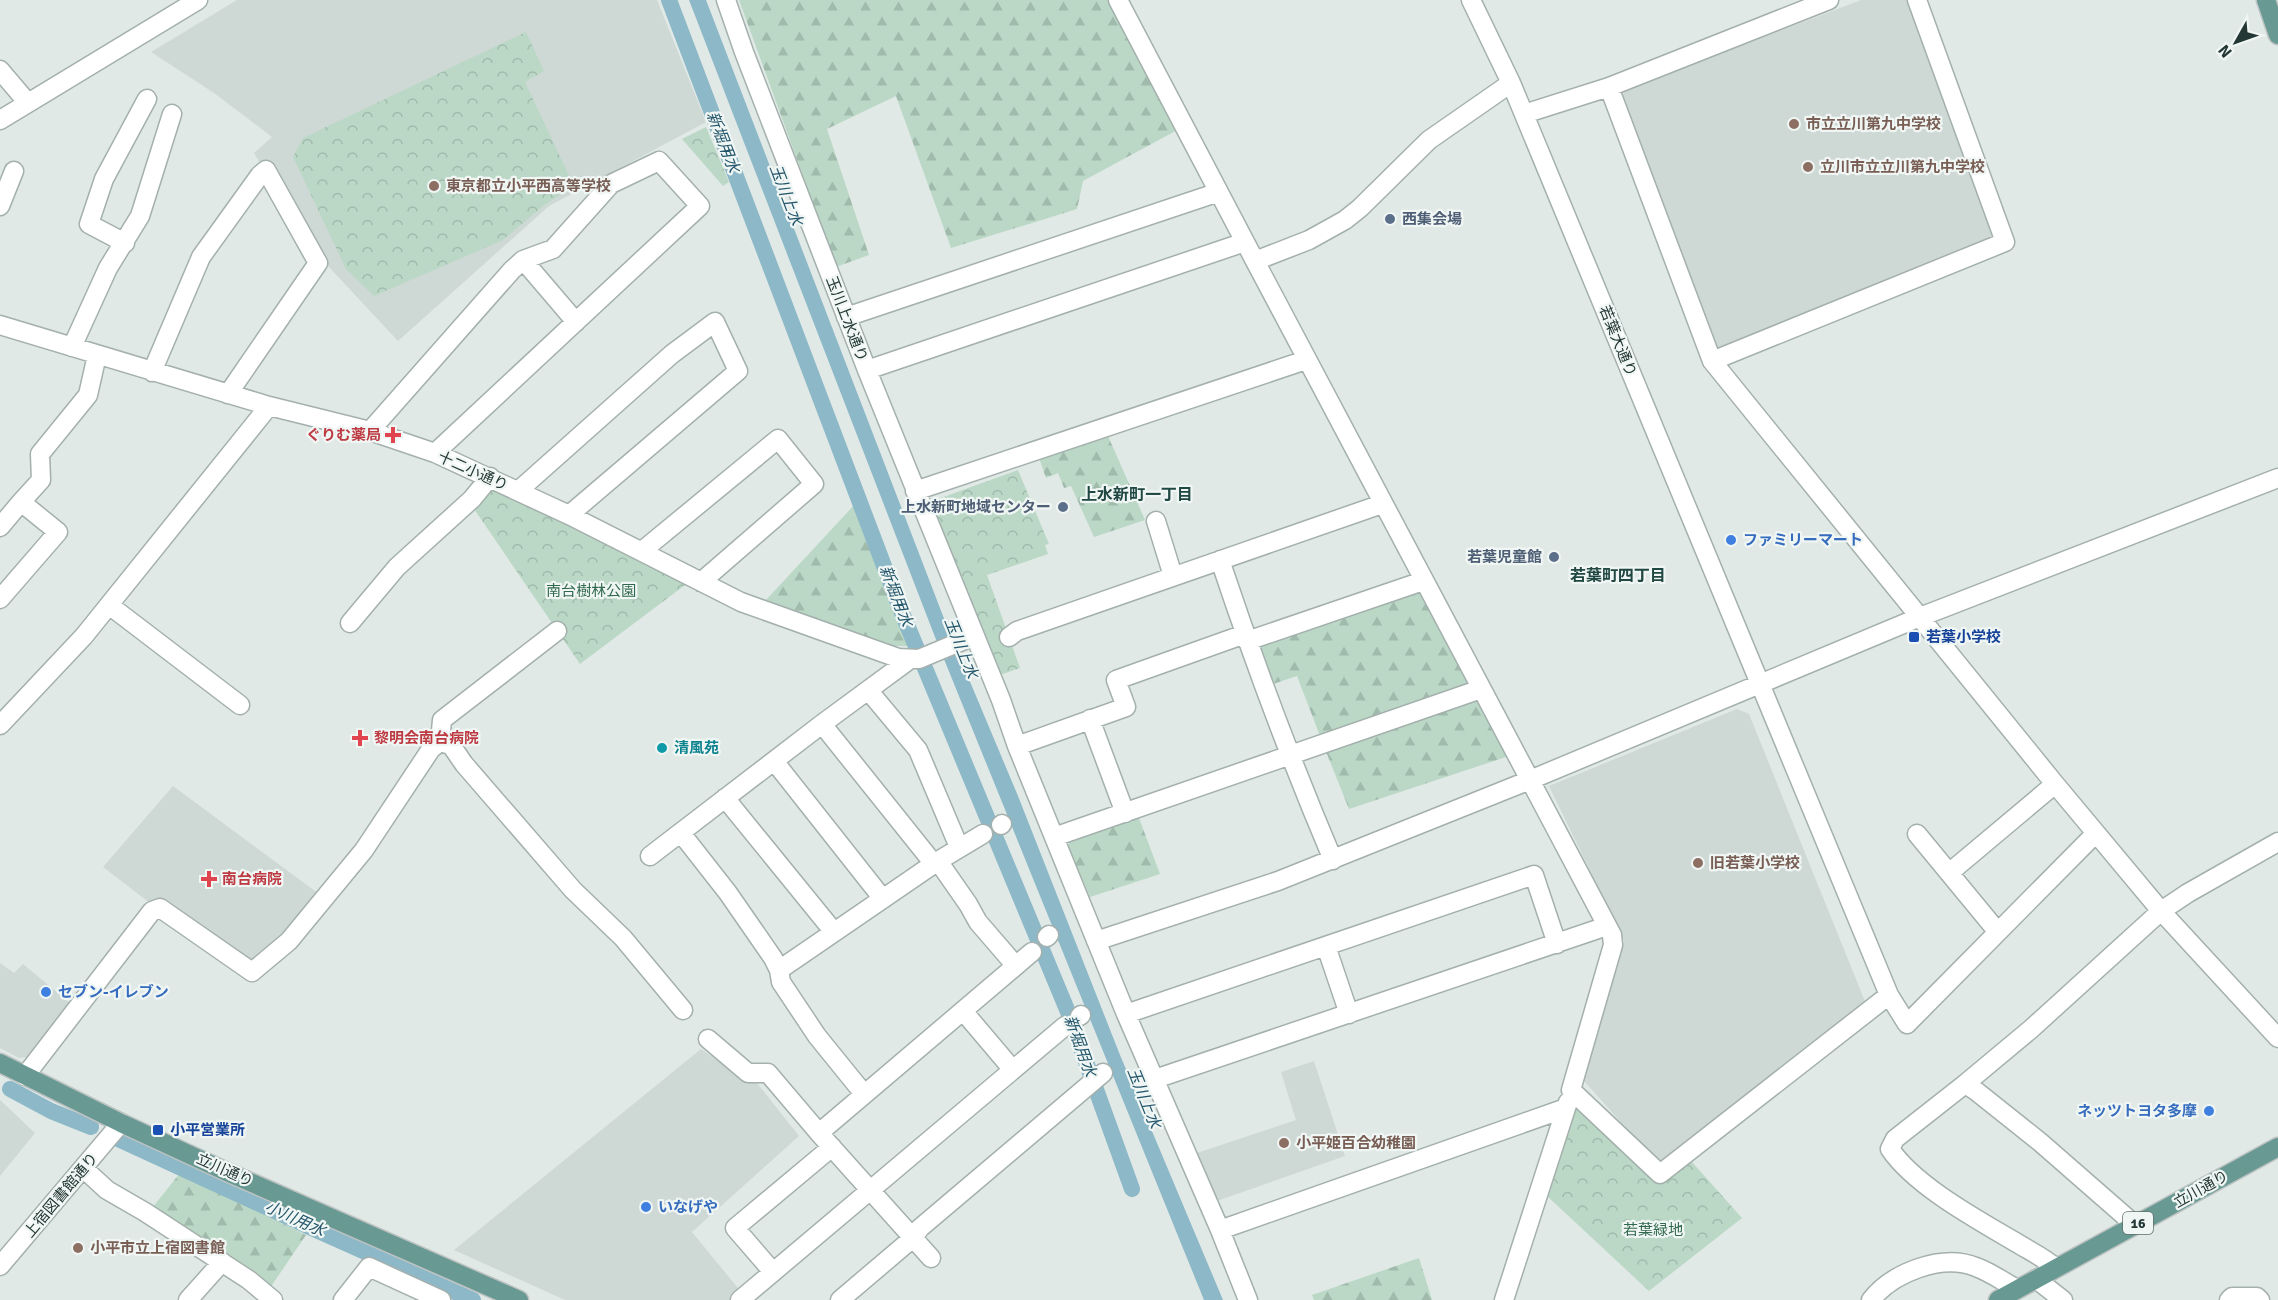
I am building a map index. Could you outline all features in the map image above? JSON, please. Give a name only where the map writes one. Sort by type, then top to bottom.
[{"type":"main road","points":[[2266,0],[2278,35]]},
{"type":"main road","name":"立川通り","points":[[0,1063],[121,1123],[519,1300]]},
{"type":"main road","name":"立川通り","points":[[1998,1300],[2278,1147]]},
{"type":"street","points":[[1,118],[198,0]]},
{"type":"street","name":"玉川上水通り","points":[[726,0],[846,317],[1001,700],[1017,746],[1126,1014],[1221,1230],[1248,1300]]},
{"type":"street","points":[[1118,0],[1382,504],[1612,935],[1613,945],[1566,1108],[1504,1300]]},
{"type":"street","name":"若葉大通り","points":[[1471,0],[1511,82],[1888,995],[1907,1023],[1997,931]]},
{"type":"street","points":[[1524,114],[1608,87],[1829,0]]},
{"type":"street","points":[[1712,361],[2005,242],[1917,0]]},
{"type":"street","points":[[0,70],[28,103]]},
{"type":"street","points":[[1255,261],[1309,240],[1345,220],[1430,140],[1511,82]]},
{"type":"street","points":[[1608,87],[1712,361],[2161,911],[2278,1038]]},
{"type":"street","points":[[125,243],[89,224],[104,179],[147,99]]},
{"type":"street","points":[[72,347],[108,268],[140,216],[172,114]]},
{"type":"street","points":[[370,431],[512,270],[524,260],[553,249],[611,184],[659,162],[700,206],[435,453]]},
{"type":"street","points":[[152,372],[201,257],[260,175],[266,170],[318,263],[228,394]]},
{"type":"street","points":[[0,207],[14,171]]},
{"type":"street","points":[[846,317],[1219,192]]},
{"type":"street","points":[[867,370],[1245,242]]},
{"type":"street","points":[[524,260],[576,322]]},
{"type":"street","points":[[518,491],[672,354],[715,322],[738,371],[569,515]]},
{"type":"street","name":"十二小通り","points":[[0,326],[269,406],[370,431],[435,453],[569,515],[741,602],[898,658],[919,658]]},
{"type":"street","points":[[0,527],[41,480],[40,454],[87,395],[98,355]]},
{"type":"street","points":[[915,491],[1306,360]]},
{"type":"street","points":[[0,725],[84,636],[269,406]]},
{"type":"street","points":[[642,552],[778,439],[814,484],[701,582]]},
{"type":"street","points":[[350,623],[397,567],[472,499],[490,477]]},
{"type":"street","points":[[1096,941],[1278,881],[1333,860],[1920,617],[2278,478]]},
{"type":"street","points":[[0,599],[58,532],[21,502]]},
{"type":"street","points":[[1009,637],[1017,631],[1382,504]]},
{"type":"street","points":[[1156,521],[1173,576]]},
{"type":"street","points":[[1220,560],[1290,756],[1333,860]]},
{"type":"street","points":[[1017,746],[1126,707],[1116,680],[1423,581]]},
{"type":"street","points":[[109,605],[240,705]]},
{"type":"street","points":[[25,1076],[153,911],[160,908],[252,972],[289,941],[364,850],[431,749],[440,742],[442,720],[557,631]]},
{"type":"street","points":[[650,856],[868,690],[919,658],[974,636]]},
{"type":"street","points":[[1054,837],[1481,689]]},
{"type":"street","points":[[868,690],[918,750],[959,847]]},
{"type":"street","points":[[1090,719],[1125,813]]},
{"type":"street","points":[[822,724],[936,862],[968,904],[978,922],[1016,966]]},
{"type":"street","points":[[440,742],[451,745],[464,764],[573,890],[622,938],[683,1010]]},
{"type":"street","points":[[774,761],[883,899]]},
{"type":"street","points":[[1949,873],[2055,784]]},
{"type":"street","points":[[725,798],[834,932]]},
{"type":"street","points":[[681,833],[728,893],[773,958],[779,970],[780,982],[817,1036],[864,1094]]},
{"type":"street","points":[[1917,834],[1997,931],[2096,833]]},
{"type":"street","points":[[779,970],[936,862],[983,834]]},
{"type":"street","points":[[2056,1268],[1946,1198],[1910,1171],[1890,1149],[1895,1139],[2045,1017],[2161,911],[2278,842]]},
{"type":"street","points":[[1126,1014],[1534,875],[1557,944]]},
{"type":"street","points":[[1155,1079],[1607,926]]},
{"type":"street","points":[[1326,945],[1349,1014]]},
{"type":"street","points":[[819,1133],[1032,952]]},
{"type":"street","points":[[1571,1090],[1660,1174],[1888,995]]},
{"type":"street","points":[[963,1011],[1013,1070]]},
{"type":"street","points":[[741,1300],[870,1189],[1075,1019]]},
{"type":"street","points":[[708,1039],[748,1073],[768,1073],[931,1258]]},
{"type":"street","points":[[840,1300],[913,1238],[920,1228],[1095,1079]]},
{"type":"street","points":[[1965,1084],[2040,1142],[2127,1218],[2132,1226]]},
{"type":"street","points":[[1221,1230],[1566,1108]]},
{"type":"street","name":"上宿図書館通り","points":[[0,1266],[121,1123]]},
{"type":"street","points":[[773,1272],[735,1228],[832,1147]]},
{"type":"street","points":[[83,1168],[107,1190],[222,1262],[273,1300]]},
{"type":"street","points":[[188,1300],[222,1262]]},
{"type":"street","points":[[1871,1300],[1881,1288],[1912,1269],[1952,1263],[1975,1266],[2018,1289]]},
{"type":"street","points":[[343,1300],[369,1267],[434,1299]]},
{"type":"street","points":[[2036,1279],[2063,1300]]},
{"type":"street","points":[[2229,1300],[2232,1297],[2257,1297],[2260,1300]]},
{"type":"shaded area","name":"東京都立小平西高等学校","points":[[237,0],[657,0],[706,122],[549,206],[398,341],[328,266],[269,162],[261,165],[254,153],[272,137],[214,93],[151,52]]},
{"type":"shaded area","name":"立川市立立川第九中学校","points":[[1861,0],[1909,0],[1995,236],[1991,243],[1723,350],[1716,348],[1621,99],[1625,90]]},
{"type":"shaded area","name":"旧若葉小学校","points":[[1737,709],[1749,714],[1866,1004],[1661,1167],[1584,1081],[1624,941],[1549,786]]},
{"type":"shaded area","name":"南台病院","points":[[173,786],[319,894],[290,931],[249,964],[150,903],[103,867]]},
{"type":"shaded area","points":[[0,963],[14,973],[23,964],[71,1004],[28,1057],[19,1058],[0,1048]]},
{"type":"shaded area","points":[[701,1049],[746,1081],[757,1083],[799,1136],[692,1232],[742,1293],[734,1300],[565,1300],[454,1250]]},
{"type":"shaded area","name":"小平姫百合幼稚園","points":[[1314,1061],[1345,1156],[1214,1202],[1194,1154],[1296,1120],[1281,1072]]},
{"type":"shaded area","points":[[0,1100],[35,1133],[0,1176]]},
{"type":"green space","points":[[739,0],[1114,0],[1181,128],[1083,181],[1077,209],[951,248],[896,96],[827,129],[869,255],[836,267]]},
{"type":"green space","points":[[526,32],[544,71],[525,82],[572,182],[503,240],[374,296],[346,269],[293,157],[303,138]]},
{"type":"green space","points":[[706,127],[729,182],[723,186],[682,139]]},
{"type":"green space","points":[[1108,436],[1145,520],[1094,537],[1071,486],[1064,488],[1058,473],[1046,478],[1039,458]]},
{"type":"green space","points":[[1018,470],[1049,544],[1045,545],[1048,554],[987,575],[1020,668],[997,676],[930,509],[935,500]]},
{"type":"green space","name":"南台樹林公園","points":[[494,486],[689,582],[580,664],[472,506]]},
{"type":"green space","points":[[856,503],[913,646],[888,646],[766,600]]},
{"type":"green space","points":[[1415,592],[1423,595],[1468,680],[1466,686],[1320,736],[1297,676],[1270,685],[1259,653],[1262,644]]},
{"type":"green space","points":[[1473,699],[1480,701],[1509,756],[1349,809],[1325,749]]},
{"type":"green space","points":[[1139,818],[1160,874],[1090,897],[1068,846],[1071,840]]},
{"type":"green space","name":"若葉緑地","points":[[1590,1106],[1662,1184],[1692,1162],[1742,1218],[1649,1291],[1546,1195],[1574,1111]]},
{"type":"green space","points":[[180,1173],[306,1235],[270,1288],[152,1208]]},
{"type":"green space","points":[[1419,1258],[1432,1300],[1314,1300],[1312,1295]]},
{"type":"water","points":[[689,0],[706,0],[950,634],[1018,796],[1120,1055],[1223,1300],[1204,1300],[935,637]]},
{"type":"waterway","name":"新堀用水","points":[[669,0],[900,608],[1068,1012],[1132,1189]]},
{"type":"waterway","name":"小川用水","points":[[10,1089],[51,1111],[91,1127]]},
{"type":"waterway","name":"小川用水","points":[[116,1138],[473,1300]]},
{"type":"place","name":"市立立川第九中学校","points":[[1794,124]]},
{"type":"place","name":"立川市立立川第九中学校","points":[[1808,167]]},
{"type":"place","name":"東京都立小平西高等学校","points":[[434,186]]},
{"type":"place","name":"西集会場","points":[[1390,219]]},
{"type":"place","name":"ぐりむ薬局","points":[[393,435]]},
{"type":"place","name":"上水新町地域センター","points":[[1063,507]]},
{"type":"place","name":"ファミリーマート","points":[[1731,540]]},
{"type":"place","name":"若葉児童館","points":[[1554,557]]},
{"type":"place","name":"若葉小学校","points":[[1914,637]]},
{"type":"place","name":"黎明会南台病院","points":[[360,738]]},
{"type":"place","name":"清風苑","points":[[662,748]]},
{"type":"place","name":"旧若葉小学校","points":[[1698,863]]},
{"type":"place","name":"南台病院","points":[[209,879]]},
{"type":"place","name":"セブン-イレブン","points":[[46,992]]},
{"type":"place","name":"ネッツトヨタ多摩","points":[[2209,1111]]},
{"type":"place","name":"小平営業所","points":[[158,1130]]},
{"type":"place","name":"小平姫百合幼稚園","points":[[1284,1143]]},
{"type":"place","name":"いなげや","points":[[646,1207]]},
{"type":"place","name":"小平市立上宿図書館","points":[[78,1248]]},
{"type":"district","name":"上水新町一丁目","points":[[1137,495]]},
{"type":"district","name":"若葉町四丁目","points":[[1618,576]]},
{"type":"water label","name":"玉川上水","points":[[786,195]]},
{"type":"water label","name":"玉川上水","points":[[961,648]]},
{"type":"water label","name":"玉川上水","points":[[1144,1098]]}]
